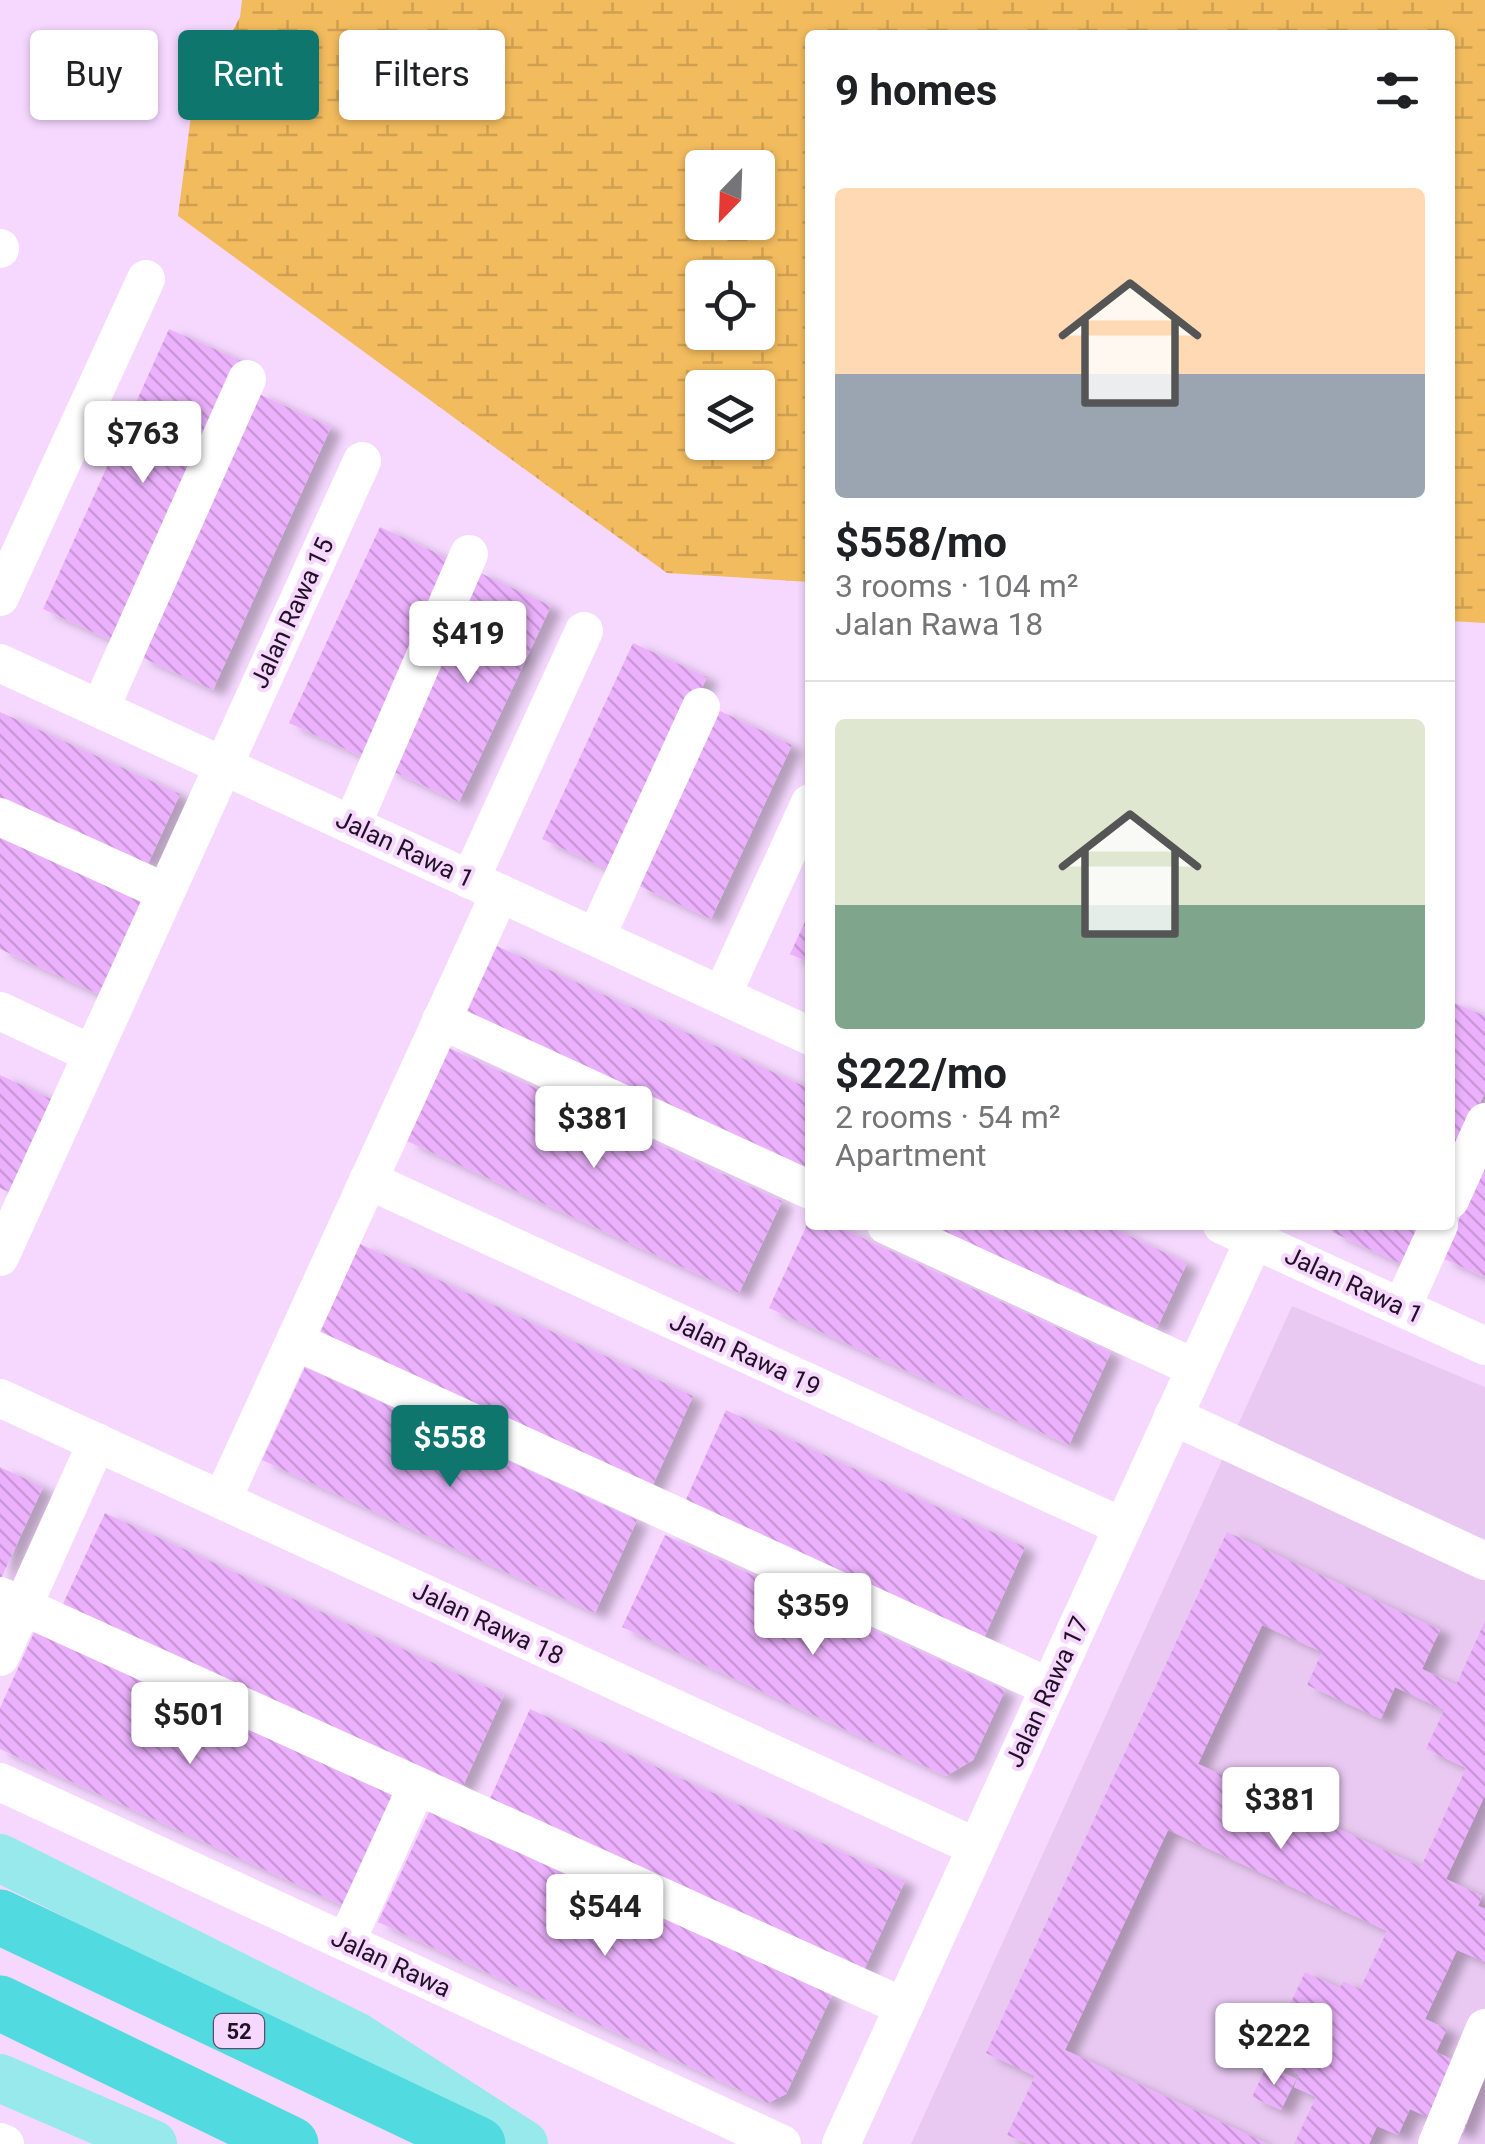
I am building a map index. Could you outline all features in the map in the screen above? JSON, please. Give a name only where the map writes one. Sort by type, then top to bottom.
[{"type":"highway","name":"52","points":[[0,1917],[478,2144]]},
{"type":"highway","points":[[0,2004],[291,2144]]},
{"type":"main road","points":[[0,1858],[356,2036],[524,2144]]},
{"type":"main road","points":[[0,2078],[153,2144]]},
{"type":"street","points":[[0,597],[146,279]]},
{"type":"street","points":[[100,709],[247,379]]},
{"type":"street","name":"Jalan Rawa 15","points":[[0,1256],[9,1212],[92,1054],[362,461]]},
{"type":"street","points":[[352,824],[468,554]]},
{"type":"street","points":[[222,1500],[442,1020],[485,886],[584,631]]},
{"type":"street","name":"Jalan Rawa 1","points":[[0,663],[805,1034]]},
{"type":"street","points":[[596,937],[701,707]]},
{"type":"street","points":[[722,995],[805,814]]},
{"type":"street","points":[[0,817],[165,892]]},
{"type":"street","points":[[0,1011],[92,1054]]},
{"type":"street","points":[[442,1020],[805,1188]]},
{"type":"street","points":[[1455,1189],[1485,1122]]},
{"type":"street","name":"Jalan Rawa 19","points":[[368,1180],[1122,1527]]},
{"type":"street","points":[[897,1230],[1196,1368]]},
{"type":"street","name":"Jalan Rawa 1","points":[[1245,1230],[1485,1346]]},
{"type":"street","name":"Jalan Rawa 17","points":[[841,2144],[1196,1368],[1245,1230]]},
{"type":"street","points":[[1402,1307],[1437,1230]]},
{"type":"street","points":[[294,1342],[1049,1688]]},
{"type":"street","name":"Jalan Rawa 18","points":[[0,1398],[976,1847]]},
{"type":"street","points":[[1173,1416],[1485,1561]]},
{"type":"street","points":[[0,1657],[12,1601],[97,1442]]},
{"type":"street","points":[[12,1601],[904,2007]]},
{"type":"street","name":"Jalan Rawa","points":[[0,1782],[782,2144]]},
{"type":"street","points":[[346,1942],[417,1786]]},
{"type":"street","points":[[1438,2144],[1485,2029]]},
{"type":"shaded area","points":[[1292,1306],[1485,1387],[1485,2144],[911,2144]]},
{"type":"green space","points":[[242,0],[1485,0],[1485,623],[1455,621],[1455,30],[805,30],[805,582],[667,573],[178,216],[190,120],[319,120],[319,30],[233,30]]},
{"type":"building","points":[[169,329],[244,362],[117,643],[43,609]]},
{"type":"building","points":[[257,393],[331,427],[213,690],[139,656]]},
{"type":"building","points":[[380,527],[454,561],[363,757],[289,723]]},
{"type":"building","points":[[476,571],[551,606],[459,802],[386,768]]},
{"type":"building","points":[[633,643],[707,677],[616,873],[542,839]]},
{"type":"building","points":[[718,710],[792,745],[711,919],[637,885]]},
{"type":"building","points":[[0,712],[180,794],[147,866],[0,798]]},
{"type":"building","points":[[0,837],[148,904],[105,997],[0,949]]},
{"type":"building","points":[[805,922],[805,961],[790,954]]},
{"type":"building","points":[[497,946],[805,1087],[805,1167],[467,1012]]},
{"type":"building","points":[[1455,1003],[1485,1016],[1485,1092],[1455,1158]]},
{"type":"building","points":[[449,1048],[782,1201],[739,1293],[407,1141]]},
{"type":"building","points":[[0,1075],[51,1099],[9,1192],[0,1188]]},
{"type":"building","points":[[1485,1161],[1485,1277],[1442,1258]]},
{"type":"building","points":[[805,1229],[845,1230],[1111,1352],[1069,1445],[769,1308]]},
{"type":"building","points":[[940,1230],[1117,1230],[1187,1263],[1157,1328]]},
{"type":"building","points":[[1333,1230],[1423,1230],[1406,1266]]},
{"type":"building","points":[[360,1244],[693,1396],[651,1489],[318,1337]]},
{"type":"building","points":[[305,1367],[637,1520],[595,1613],[262,1460]]},
{"type":"building","points":[[726,1410],[1025,1547],[983,1640],[684,1504]]},
{"type":"building","points":[[0,1467],[43,1487],[0,1581]]},
{"type":"building","points":[[105,1513],[504,1695],[462,1788],[62,1606]]},
{"type":"building","points":[[1227,1532],[1440,1630],[1422,1669],[1456,1685],[1485,1621],[1485,1795],[1446,1879],[1482,1896],[1478,1906],[1485,1909],[1485,1962],[1457,1950],[1425,2019],[1447,2029],[1436,2052],[1485,2075],[1463,2133],[1410,2109],[1398,2135],[1377,2126],[1369,2144],[1294,2144],[1316,2097],[1294,2087],[1299,2075],[1265,2059],[1305,1972],[1340,1988],[1343,1981],[1360,1989],[1387,1931],[1168,1830],[1065,2050],[1268,2144],[1028,2144],[1007,2135],[1035,2076],[986,2053]],"holes":[[[1262,1625],[1322,1652],[1307,1685],[1381,1719],[1395,1687],[1444,1710],[1426,1749],[1466,1768],[1421,1867],[1198,1764]]]},
{"type":"building","points":[[665,1535],[1005,1690],[973,1760],[946,1776],[622,1627]]},
{"type":"building","points":[[36,1628],[394,1792],[342,1905],[0,1749],[0,1708]]},
{"type":"building","points":[[530,1709],[905,1881],[863,1972],[489,1801]]},
{"type":"building","points":[[430,1810],[832,1995],[786,2094],[768,2103],[378,1922]]},
{"type":"building","points":[[1267,2065],[1296,2079],[1281,2110],[1252,2097]]}]
